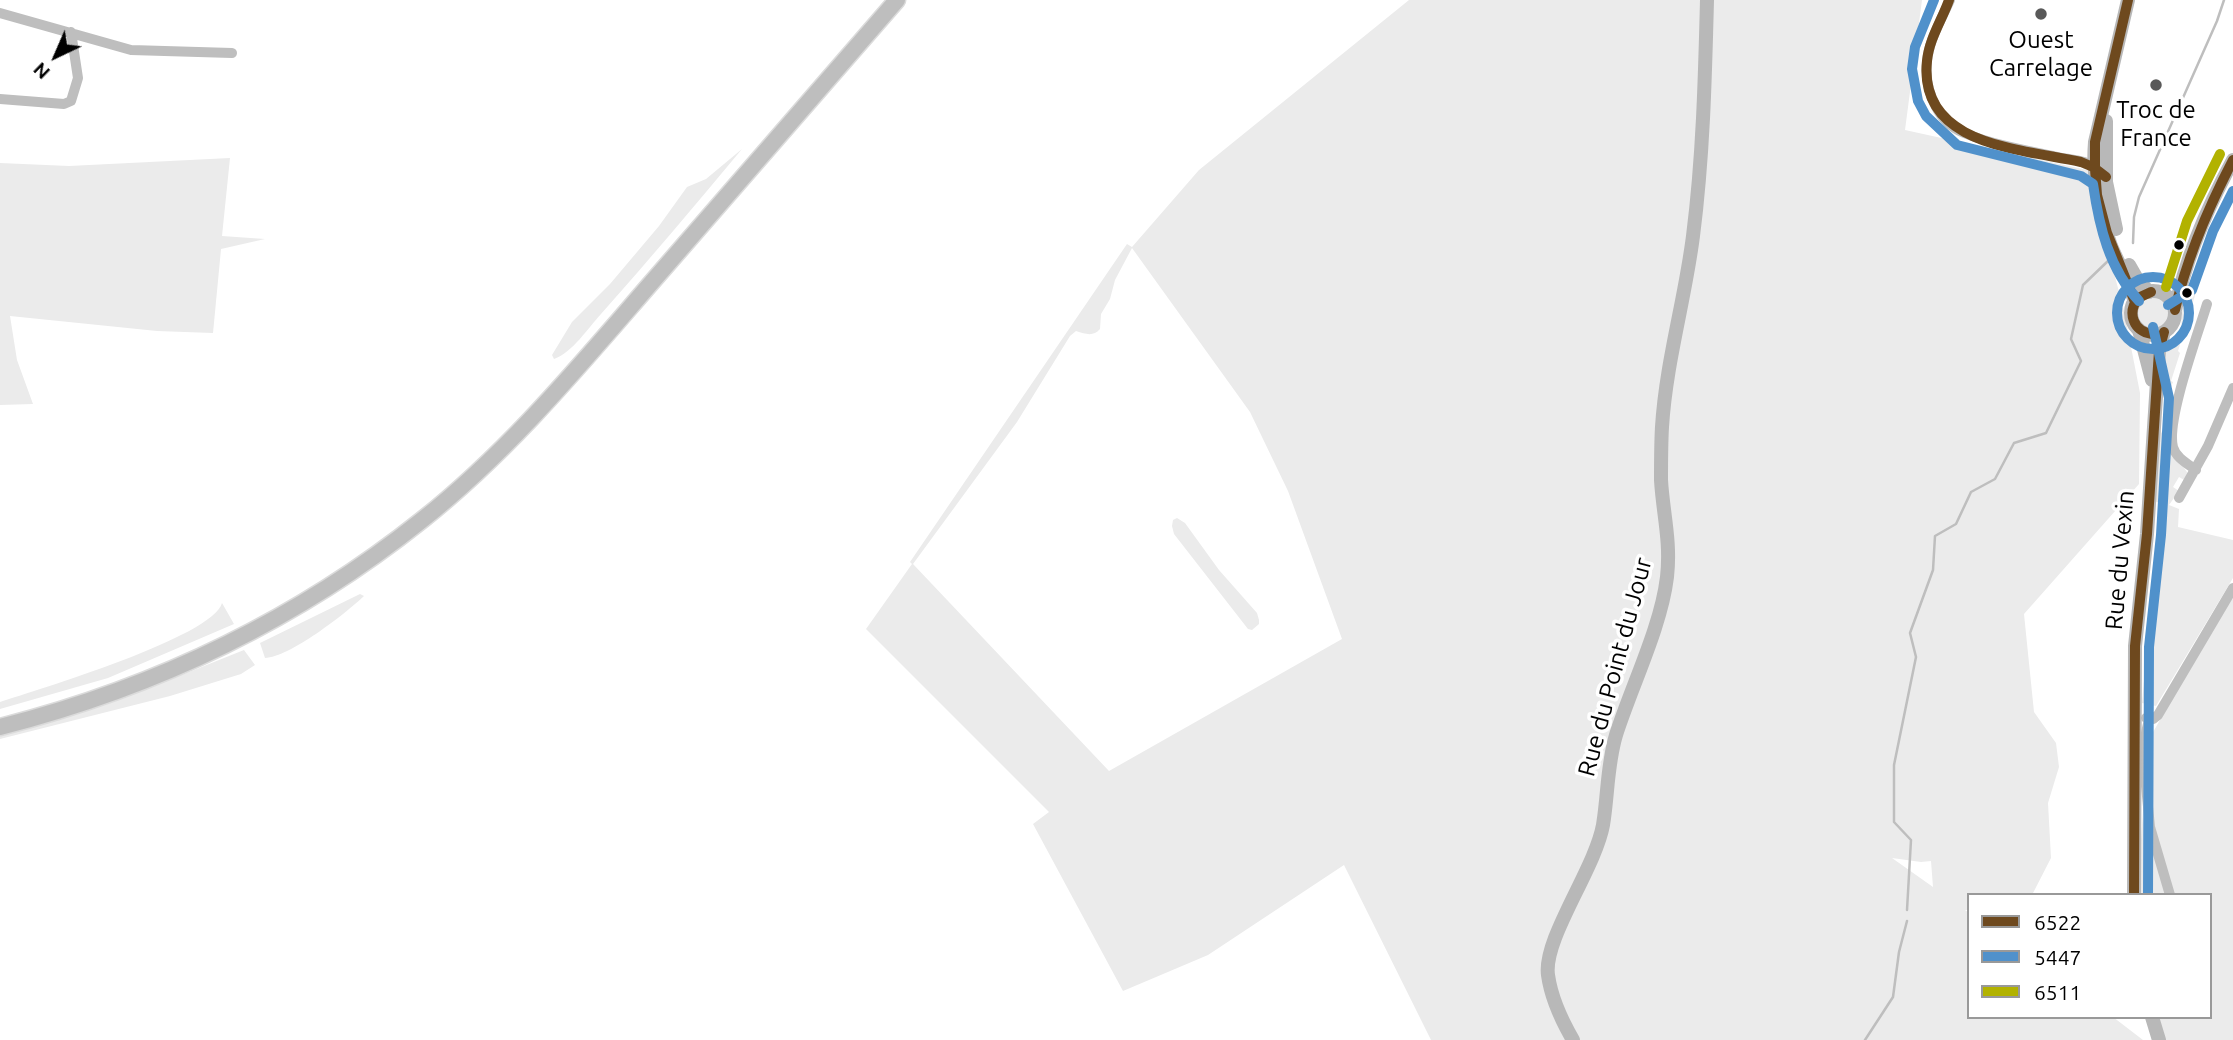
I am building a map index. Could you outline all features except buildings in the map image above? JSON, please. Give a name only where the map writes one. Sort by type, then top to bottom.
[{"type":"main road","points":[[0,716],[99,688],[163,664],[229,634],[332,574],[419,512],[462,475],[527,411],[886,0]]},
{"type":"main road","points":[[0,727],[106,695],[156,676],[228,643],[285,613],[345,576],[424,519],[483,467],[555,394],[897,0]]},
{"type":"main road","name":"Rue du Point du Jour","points":[[1573,1040],[1551,985],[1548,973],[1550,950],[1594,856],[1603,825],[1608,771],[1615,737],[1656,622],[1667,579],[1670,541],[1661,482],[1662,426],[1672,343],[1687,283],[1695,222],[1700,170],[1707,0]]},
{"type":"main road","points":[[2128,0],[2094,149],[2095,184],[2101,215],[2135,302],[2132,314],[2139,330],[2155,410]]},
{"type":"main road","points":[[2106,99],[2106,177],[2111,212],[2124,253],[2137,279],[2172,303],[2175,310]]},
{"type":"main road","points":[[2139,330],[2151,335],[2164,332],[2174,320],[2180,283],[2200,226],[2233,160]]},
{"type":"main road","points":[[2135,302],[2180,283]]},
{"type":"main road","name":"Rue du Vexin","points":[[2134,893],[2142,717],[2135,646],[2147,534],[2159,351],[2164,332]]},
{"type":"main road","points":[[2153,1019],[2159,1040]]},
{"type":"street","points":[[1950,0],[1928,51],[1926,70],[1931,97],[1950,123],[1962,132],[2094,165],[2106,177]]},
{"type":"street","points":[[0,13],[131,50],[232,53]]},
{"type":"street","points":[[0,99],[64,104],[71,101],[78,78],[71,32]]},
{"type":"street","points":[[2053,156],[2086,153],[2094,149]]},
{"type":"street","points":[[2196,470],[2179,457],[2173,446],[2174,412],[2207,304]]},
{"type":"street","points":[[2179,499],[2196,470],[2233,388]]},
{"type":"street","points":[[2155,410],[2174,421]]},
{"type":"street","points":[[2155,410],[2174,434]]},
{"type":"street","points":[[2142,717],[2153,719],[2158,715],[2233,588]]},
{"type":"street","points":[[2138,770],[2150,827],[2169,893]]},
{"type":"shaded area","points":[[1409,0],[1922,0],[1905,130],[2087,170],[2124,311],[2140,393],[2139,484],[2024,614],[2034,712],[2056,743],[2059,767],[2048,803],[2051,858],[2033,893],[1967,893],[1967,1019],[2116,1019],[2143,1040],[1431,1040],[1344,865],[1208,955],[1123,991],[1033,824],[1049,812],[866,629],[1127,244],[1132,247],[1199,170]],"holes":[[[1132,248],[1250,412],[1288,491],[1342,639],[1109,771],[913,564],[1017,422],[1070,336],[1076,331],[1092,334],[1100,329],[1101,314]],[[1892,858],[1931,861],[1933,887]]]},
{"type":"shaded area","points":[[742,149],[580,339],[568,351],[554,359],[552,355],[572,322],[610,284],[659,226],[687,187],[706,179]]},
{"type":"shaded area","points":[[230,158],[222,236],[265,239],[221,249],[213,333],[157,331],[10,316],[17,360],[33,404],[0,405],[0,163],[69,166]]},
{"type":"shaded area","points":[[2191,287],[2197,289],[2165,404],[2163,355],[2168,343],[2181,328],[2183,302]]},
{"type":"shaded area","points":[[2153,298],[2165,302],[2169,314],[2165,326],[2153,330],[2141,326],[2137,314],[2141,302]]},
{"type":"shaded area","points":[[2160,429],[2168,446],[2187,472],[2186,481],[2179,477],[2173,487],[2179,491],[2169,505],[2179,509],[2178,527],[2233,540],[2233,578],[2156,706],[2142,703],[2160,503],[2154,501]]},
{"type":"shaded area","points":[[1177,518],[1185,523],[1219,570],[1257,613],[1259,624],[1252,630],[1248,629],[1174,534],[1173,520]]},
{"type":"shaded area","points":[[2233,592],[2233,1040],[2164,1040],[2159,1019],[2212,1019],[2212,893],[2137,893],[2148,741]]},
{"type":"shaded area","points":[[360,594],[364,596],[317,633],[276,656],[265,658],[260,643]]},
{"type":"shaded area","points":[[222,603],[234,624],[108,678],[0,709],[0,702],[122,661],[158,646],[211,617]]},
{"type":"shaded area","points":[[244,650],[255,665],[241,674],[170,696],[0,739],[0,734],[129,696]]},
{"type":"waterway","points":[[2133,243],[2134,217],[2139,197],[2224,0]]},
{"type":"waterway","points":[[1907,910],[1911,840],[1894,822],[1894,765],[1916,657],[1910,633],[1933,570],[1935,536],[1956,524],[1971,492],[1995,479],[2014,443],[2046,433],[2081,361],[2071,339],[2083,285],[2109,260]]},
{"type":"waterway","points":[[1865,1040],[1893,997],[1899,952],[1907,921]]},
{"type":"transit line","name":"5447","points":[[1934,0],[1915,47],[1912,69],[1918,101],[1926,116],[1957,145],[2081,176],[2093,184],[2098,216],[2107,246],[2120,275],[2139,301]]},
{"type":"transit line","name":"6522","points":[[1949,0],[1933,37],[1927,61],[1929,89],[1939,111],[1956,127],[1978,138],[2004,147],[2081,162],[2106,177]]},
{"type":"transit line","name":"6522","points":[[2128,0],[2095,142],[2095,169],[2097,195],[2107,233],[2135,302]]},
{"type":"transit line","name":"6511","points":[[2166,287],[2187,221],[2220,154]]},
{"type":"transit line","name":"6522","points":[[2175,310],[2199,233],[2233,160]]},
{"type":"transit line","name":"5447","points":[[2168,305],[2192,290],[2213,231],[2233,191]]},
{"type":"transit line","name":"5447","points":[[2153,277],[2173,283],[2183,293],[2189,313],[2183,333],[2173,343],[2153,349],[2133,343],[2123,333],[2117,313],[2123,293],[2133,283],[2153,277]]},
{"type":"transit line","name":"6522","points":[[2151,292],[2138,298],[2133,315],[2136,325],[2152,334]]},
{"type":"transit line","name":"5447","points":[[2148,893],[2149,647],[2161,535],[2169,398],[2153,327]]},
{"type":"transit line","name":"6522","points":[[2134,893],[2135,646],[2147,534],[2159,351],[2164,332]]},
{"type":"place","name":"Ouest Carrelage","points":[[2041,14]]},
{"type":"place","name":"Troc de France","points":[[2156,85]]}]
